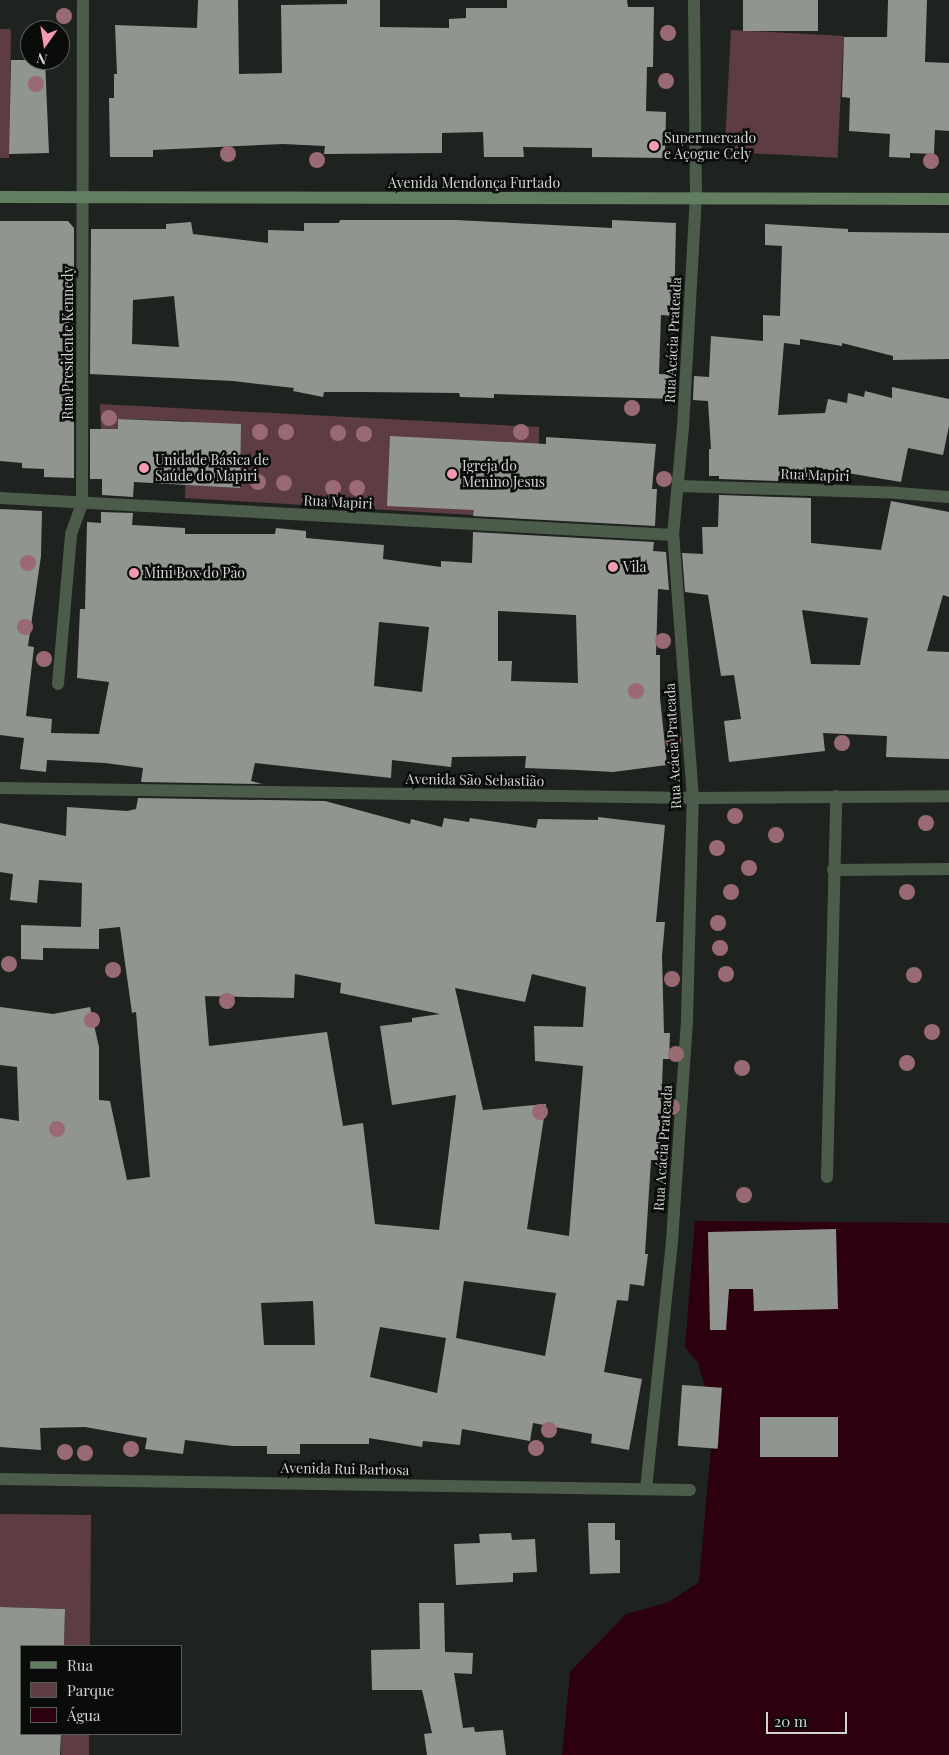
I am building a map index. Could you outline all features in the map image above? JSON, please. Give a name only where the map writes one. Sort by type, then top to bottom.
[{"type":"street","name":"Rua Presidente Kennedy","points":[[58,684],[71,534],[82,503],[83,0]]},
{"type":"street","name":"Rua Acácia Prateada","points":[[646,1489],[672,1242],[686,1040],[692,798],[674,535],[679,486],[696,198],[694,0]]},
{"type":"street","name":"Avenida Mendonça Furtado","points":[[0,197],[949,199]]},
{"type":"street","name":"Rua Mapiri","points":[[679,486],[897,493],[949,497]]},
{"type":"street","name":"Rua Mapiri","points":[[0,498],[674,535]]},
{"type":"street","name":"Avenida São Sebastião","points":[[0,788],[692,798],[949,796]]},
{"type":"street","points":[[827,1177],[836,796]]},
{"type":"street","points":[[833,870],[949,868]]},
{"type":"street","name":"Avenida Rui Barbosa","points":[[0,1479],[690,1490]]},
{"type":"green space","points":[[0,29],[10,29],[11,32],[9,158],[0,158]]},
{"type":"green space","points":[[731,30],[844,36],[837,158],[725,152]]},
{"type":"green space","points":[[100,404],[539,427],[538,519],[185,498],[187,421],[119,419],[118,429],[101,429]]},
{"type":"green space","points":[[0,1514],[91,1515],[90,1645],[64,1645],[65,1609],[0,1607]]},
{"type":"green space","points":[[61,1735],[89,1735],[89,1755],[61,1755]]},
{"type":"water","points":[[695,1221],[949,1223],[949,1755],[562,1755],[570,1672],[626,1614],[669,1602],[699,1582],[711,1447],[710,1403],[698,1363],[685,1347]]},
{"type":"building","points":[[198,0],[238,0],[239,74],[282,73],[281,5],[347,4],[347,0],[380,0],[380,27],[449,28],[449,19],[466,18],[466,8],[507,8],[507,0],[627,0],[628,7],[654,7],[653,67],[647,67],[646,111],[666,112],[665,158],[592,157],[592,148],[523,147],[524,157],[484,157],[483,132],[442,133],[442,153],[324,154],[325,146],[283,144],[153,150],[153,157],[110,157],[109,98],[114,98],[114,74],[117,74],[115,25],[197,28]]},
{"type":"building","points":[[743,0],[818,0],[818,31],[743,31]]},
{"type":"building","points":[[888,0],[927,0],[925,62],[949,63],[949,131],[935,130],[934,154],[910,153],[910,158],[889,157],[890,134],[849,131],[850,98],[842,97],[844,37],[887,37]]},
{"type":"building","points":[[11,60],[20,60],[20,70],[45,70],[49,153],[9,154]]},
{"type":"building","points":[[340,220],[455,220],[612,228],[612,220],[676,223],[674,316],[661,315],[659,374],[678,375],[676,399],[494,394],[494,398],[460,397],[459,393],[363,392],[324,392],[323,397],[293,391],[294,388],[233,381],[90,374],[91,229],[166,229],[166,224],[191,222],[193,234],[268,243],[268,230],[304,231],[304,223],[339,223]],"holes":[[[174,296],[179,347],[132,344],[133,300]]]},
{"type":"building","points":[[0,221],[68,221],[74,228],[74,478],[44,477],[44,469],[22,468],[22,463],[0,461]]},
{"type":"building","points":[[765,224],[848,229],[848,232],[949,233],[949,359],[893,360],[893,356],[842,343],[842,346],[800,339],[800,345],[784,343],[778,415],[825,413],[828,399],[847,403],[848,393],[864,397],[865,391],[892,398],[892,387],[949,399],[949,426],[943,455],[908,448],[901,482],[812,467],[812,482],[719,479],[719,476],[709,476],[709,449],[711,449],[708,401],[693,400],[694,376],[709,377],[711,336],[763,341],[763,315],[780,316],[782,246],[765,245]]},
{"type":"building","points":[[118,419],[241,424],[240,488],[134,482],[133,497],[102,495],[102,479],[90,479],[90,429],[118,429]]},
{"type":"building","points":[[390,436],[546,444],[546,437],[656,444],[652,489],[657,489],[655,526],[473,516],[474,510],[387,506]]},
{"type":"building","points":[[719,495],[811,498],[811,543],[881,550],[891,501],[949,512],[949,597],[943,595],[927,651],[949,652],[949,759],[886,757],[887,736],[823,733],[825,751],[729,762],[724,721],[741,719],[734,675],[721,676],[708,595],[685,592],[682,553],[703,554],[702,527],[718,527]],"holes":[[[802,610],[868,618],[860,665],[811,664]]]},
{"type":"building","points":[[0,509],[42,511],[41,556],[28,646],[34,647],[26,716],[52,719],[51,733],[99,734],[109,682],[77,678],[80,609],[85,609],[87,522],[101,523],[101,512],[133,513],[132,525],[185,528],[185,534],[275,534],[276,528],[306,531],[306,538],[384,545],[383,559],[441,567],[441,561],[472,563],[473,532],[654,542],[653,551],[666,552],[669,590],[658,589],[656,655],[660,655],[660,698],[667,765],[613,772],[525,768],[526,756],[452,757],[451,767],[392,760],[391,778],[255,763],[251,781],[262,784],[141,782],[143,768],[105,763],[47,760],[46,772],[20,769],[24,738],[0,735]],"holes":[[[498,611],[576,615],[578,683],[511,681],[512,661],[498,661]],[[379,622],[429,627],[422,692],[374,686]]]},
{"type":"building","points":[[138,798],[325,801],[410,824],[411,819],[442,827],[444,818],[469,822],[470,818],[536,828],[538,819],[598,820],[598,817],[665,825],[656,922],[665,922],[662,956],[664,1033],[670,1033],[669,1059],[663,1059],[659,1160],[651,1160],[645,1254],[648,1254],[644,1286],[630,1284],[628,1301],[617,1300],[604,1372],[642,1379],[629,1450],[591,1443],[592,1434],[533,1423],[530,1441],[462,1429],[460,1445],[423,1441],[422,1447],[369,1438],[369,1444],[300,1444],[300,1454],[267,1454],[267,1446],[232,1446],[185,1440],[183,1454],[145,1449],[147,1438],[85,1427],[40,1428],[41,1450],[0,1447],[0,1118],[19,1121],[17,1067],[0,1065],[0,1007],[53,1014],[90,1007],[99,1047],[99,1100],[110,1101],[127,1180],[150,1177],[136,1012],[132,1013],[120,927],[99,929],[99,949],[43,948],[43,960],[21,959],[21,925],[81,927],[82,883],[39,880],[37,903],[10,900],[13,874],[0,872],[0,823],[66,836],[67,807],[127,811],[136,809]],"holes":[[[295,974],[341,983],[340,993],[440,1014],[412,1018],[412,1022],[380,1026],[392,1105],[456,1095],[439,1230],[375,1224],[363,1123],[343,1126],[327,1032],[209,1046],[205,996],[294,998]],[[532,974],[586,987],[583,1027],[534,1026],[535,1061],[583,1066],[569,1236],[527,1229],[546,1104],[483,1110],[455,988],[525,1002]],[[464,1281],[556,1293],[545,1356],[456,1338]],[[313,1301],[315,1345],[264,1345],[261,1303]],[[380,1327],[446,1338],[437,1393],[370,1377]]]},
{"type":"building","points":[[836,1229],[838,1309],[754,1311],[753,1289],[729,1289],[726,1330],[710,1330],[708,1232]]},
{"type":"building","points":[[682,1385],[722,1388],[718,1449],[678,1446]]},
{"type":"building","points":[[760,1417],[838,1417],[838,1457],[760,1457]]},
{"type":"building","points":[[588,1523],[615,1523],[615,1540],[620,1540],[620,1573],[590,1574]]},
{"type":"building","points":[[511,1533],[512,1540],[535,1539],[537,1572],[513,1573],[513,1582],[456,1585],[454,1544],[480,1543],[479,1534]]},
{"type":"building","points":[[419,1603],[444,1603],[445,1652],[473,1653],[472,1674],[454,1673],[463,1728],[474,1727],[475,1732],[503,1730],[506,1755],[427,1755],[424,1734],[432,1733],[422,1690],[372,1690],[371,1650],[420,1649]]},
{"type":"building","points":[[0,1607],[65,1609],[64,1645],[20,1645],[20,1735],[61,1735],[60,1755],[0,1755]]},
{"type":"place","name":"Supermercado e Açogue Cely","points":[[654,146]]},
{"type":"place","name":"Unidade Básica de Saúde do Mapiri","points":[[144,468]]},
{"type":"place","name":"Igreja do Menino Jesus","points":[[452,474]]},
{"type":"place","name":"Vila","points":[[613,567]]},
{"type":"place","name":"Mini Box do Pão","points":[[134,573]]}]
